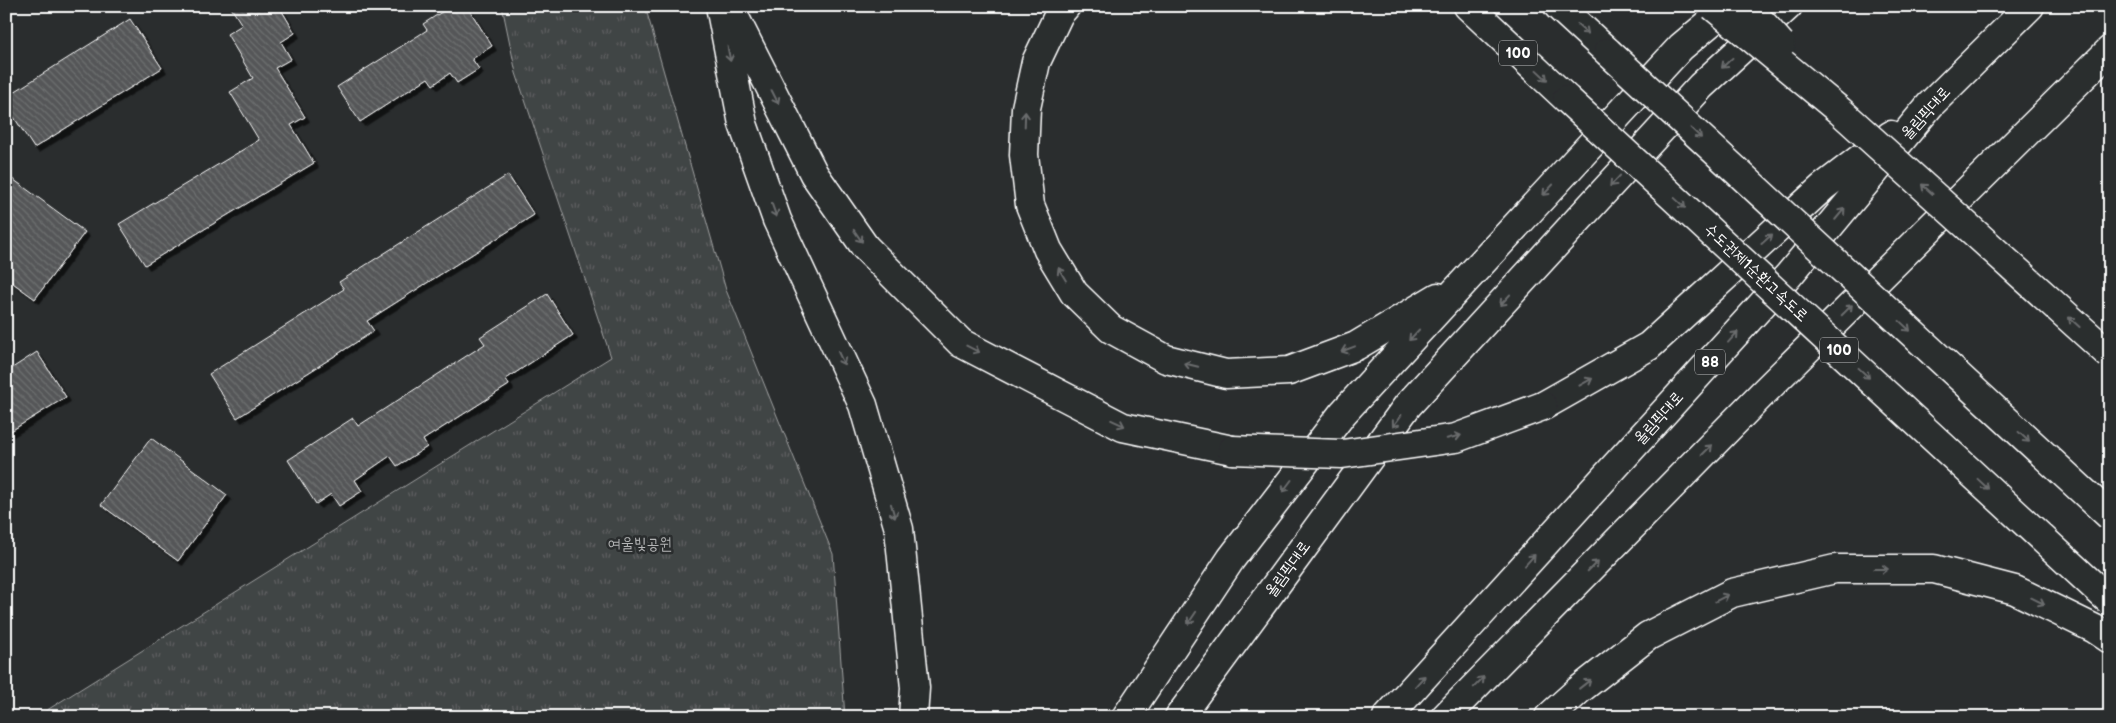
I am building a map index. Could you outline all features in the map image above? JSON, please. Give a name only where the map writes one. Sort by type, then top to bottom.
[{"type":"highway","points":[[720,6],[743,124],[777,220],[863,405],[898,529],[915,688],[913,717]]},
{"type":"highway","points":[[729,6],[814,174],[865,247],[961,343],[1123,427],[1232,450],[1342,454],[1456,438],[1543,406],[1649,346],[1823,187],[1930,105]]},
{"type":"highway","points":[[1066,6],[1059,14],[1036,62],[1026,108],[1024,156],[1030,205],[1048,250],[1074,293],[1111,329],[1166,359],[1226,374],[1289,372],[1356,346],[1465,280]]},
{"type":"highway","name":"수도권제1순환고속도로","points":[[1468,6],[2110,601]]},
{"type":"highway","points":[[1558,6],[2110,516]]},
{"type":"highway","points":[[1126,717],[1231,559],[1343,413],[1681,47],[1713,6],[1840,111],[2110,355]]},
{"type":"highway","points":[[1681,47],[1730,6]]},
{"type":"highway","points":[[1747,6],[1840,111]]},
{"type":"highway","name":"올림픽대로","points":[[1179,717],[1408,405],[1702,86],[1788,6]]},
{"type":"highway","name":"올림픽대로","points":[[1387,717],[1789,276],[1930,105],[2030,6]]},
{"type":"highway","points":[[1445,717],[1763,393],[2110,50]]},
{"type":"highway","points":[[1549,717],[1579,690],[1648,636],[1732,593],[1835,569],[1934,569],[2015,590],[2095,629],[2110,639]]},
{"type":"green space","name":"여울빛공원","points":[[502,6],[645,6],[726,290],[833,554],[845,717],[36,717],[611,357],[516,73]]},
{"type":"building","points":[[230,6],[279,6],[295,33],[281,42],[291,59],[275,68],[305,117],[291,125],[314,163],[145,265],[119,224],[259,140],[230,92],[253,78],[227,34],[242,25]]},
{"type":"building","points":[[451,6],[467,6],[492,46],[472,59],[479,69],[457,83],[450,73],[433,85],[428,78],[360,122],[337,87],[427,30],[423,24]]},
{"type":"building","points":[[130,19],[162,68],[34,148],[6,105],[6,97]]},
{"type":"building","points":[[6,174],[85,232],[35,299],[6,278]]},
{"type":"building","points":[[508,175],[534,215],[367,321],[374,331],[237,418],[209,374],[344,289],[339,282]]},
{"type":"building","points":[[547,294],[573,335],[506,379],[509,385],[423,440],[427,447],[397,466],[390,456],[355,480],[362,491],[339,506],[331,494],[316,504],[288,460],[353,418],[358,426],[485,344],[480,337]]},
{"type":"building","points":[[37,352],[66,397],[6,434],[6,372]]},
{"type":"building","points":[[151,438],[227,495],[178,561],[101,505]]}]
